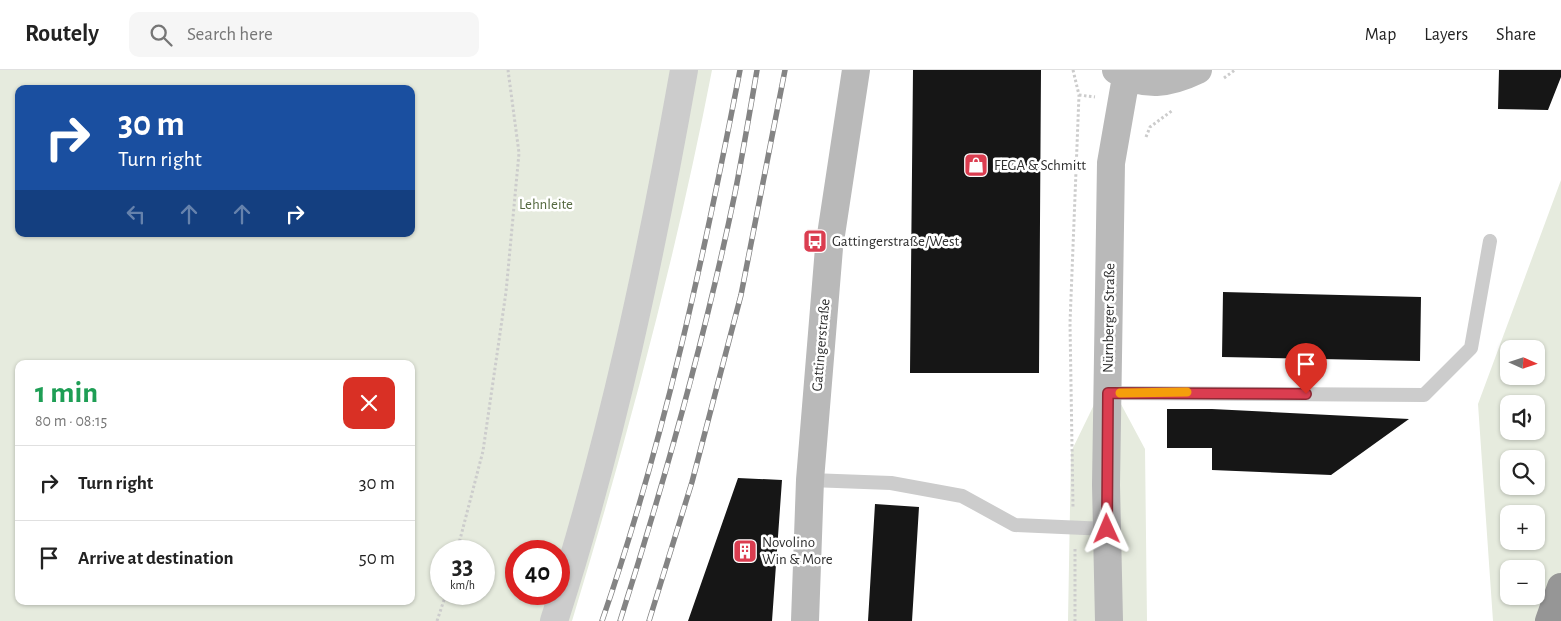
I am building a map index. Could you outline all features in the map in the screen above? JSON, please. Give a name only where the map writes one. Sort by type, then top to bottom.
[{"type":"highway","points":[[1548,621],[1561,588]]},
{"type":"street","points":[[554,621],[577,550],[627,363],[665,179],[684,70]]},
{"type":"street","name":"Gattingerstraße","points":[[805,621],[810,480],[829,248],[856,70]]},
{"type":"street","name":"Nürnberger Straße","points":[[1110,621],[1107,529],[1111,163],[1121,73],[1151,83],[1176,80],[1198,70]]},
{"type":"lane","points":[[1108,393],[1424,395],[1471,348],[1490,241]]},
{"type":"lane","points":[[810,480],[891,484],[953,494],[962,496],[1015,525],[1074,526],[1107,529]]},
{"type":"path","points":[[460,540],[483,451],[506,292],[519,153],[508,70]]},
{"type":"path","points":[[1073,70],[1079,95],[1070,333],[1075,621]]},
{"type":"path","points":[[437,621],[442,605]]},
{"type":"green space","name":"Lehnleite","points":[[0,70],[712,70],[683,209],[612,485],[572,621],[0,621]]},
{"type":"green space","points":[[1561,180],[1561,621],[1493,621],[1478,404],[1500,345],[1500,385],[1545,385],[1545,340],[1502,340]]},
{"type":"green space","points":[[1107,378],[1145,449],[1147,621],[1068,621],[1071,452]]},
{"type":"building","name":"FEGA & Schmitt","points":[[913,70],[1041,70],[1039,373],[910,373]]},
{"type":"building","points":[[1499,70],[1561,70],[1561,77],[1548,110],[1498,109]]},
{"type":"building","points":[[1223,292],[1421,297],[1420,361],[1222,357]]},
{"type":"building","points":[[1167,409],[1212,409],[1409,419],[1331,475],[1212,470],[1212,448],[1167,448]]},
{"type":"building","name":"Novolino Win & More","points":[[738,478],[782,480],[772,621],[688,621]]},
{"type":"building","points":[[875,504],[919,507],[912,621],[868,621]]},
{"type":"railway","points":[[602,621],[645,486],[681,348],[740,70]]},
{"type":"railway","points":[[620,621],[653,515],[711,301],[735,193],[757,70]]},
{"type":"railway","points":[[649,621],[692,482],[741,295],[785,70]]},
{"type":"slow traffic","points":[[1120,393],[1187,392]]},
{"type":"place","name":"FEGA & Schmitt","points":[[976,165]]},
{"type":"place","name":"Gattingerstraße/West","points":[[815,241]]},
{"type":"place","name":"Novolino Win & More","points":[[745,551]]},
{"type":"route","points":[[1107,529],[1108,393],[1306,394]]}]
